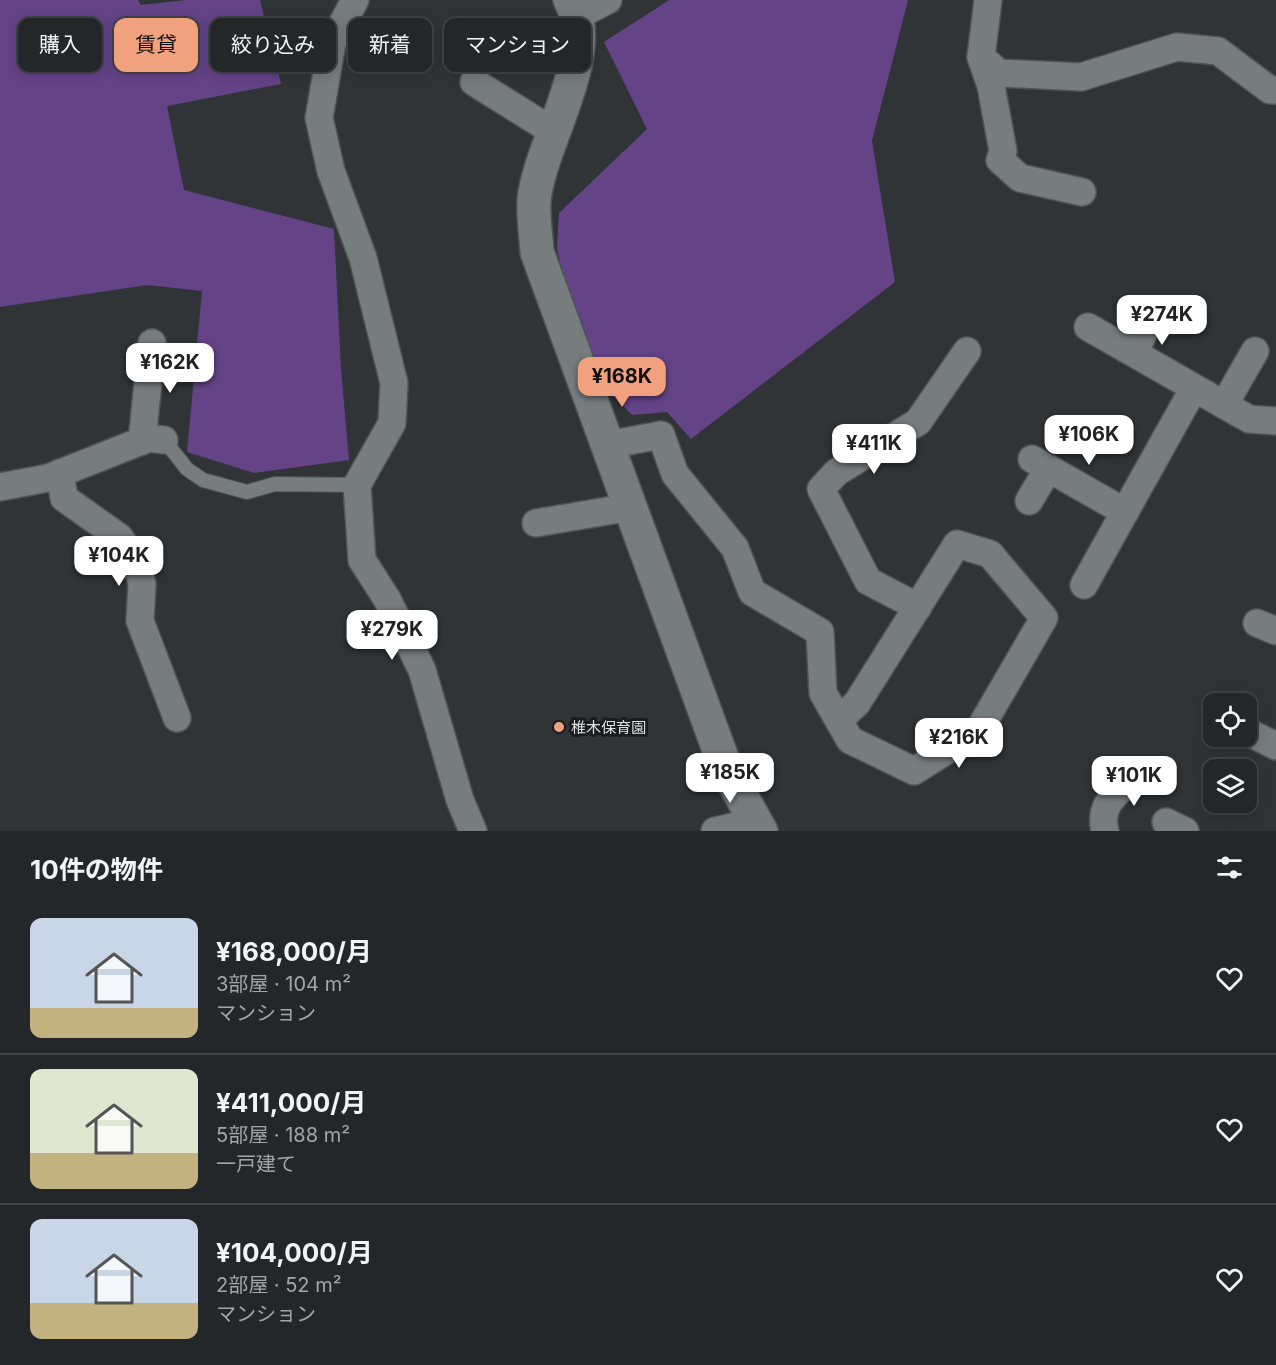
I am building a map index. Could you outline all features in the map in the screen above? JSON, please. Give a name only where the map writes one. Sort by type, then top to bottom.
[{"type":"street","points":[[355,0],[332,43],[319,118],[331,171],[363,258],[394,383],[392,423],[357,485],[362,560],[387,599],[422,670],[460,800],[473,831]]},
{"type":"street","points":[[608,0],[572,8],[578,36],[576,63],[534,200],[537,252],[726,769],[758,826],[715,831]]},
{"type":"street","points":[[988,0],[981,57],[991,86],[999,129],[1003,151],[1000,160],[1020,178],[1082,192]]},
{"type":"street","points":[[981,57],[999,73],[1081,77],[1177,47],[1218,51],[1270,90],[1276,90]]},
{"type":"street","points":[[474,82],[554,132]]},
{"type":"street","points":[[1134,353],[1150,319]]},
{"type":"street","points":[[1088,327],[1249,419],[1276,421]]},
{"type":"street","points":[[0,487],[60,473],[153,441],[152,343]]},
{"type":"street","points":[[918,607],[868,581],[821,489],[837,472],[918,422],[968,351]]},
{"type":"street","points":[[1224,405],[1255,351]]},
{"type":"street","points":[[1084,585],[1194,388]]},
{"type":"street","points":[[608,445],[661,435],[675,474],[735,548],[753,592],[820,632],[823,693],[850,740],[914,771],[979,730],[1044,618],[990,554],[957,544],[857,703],[839,720]]},
{"type":"street","points":[[1029,501],[1040,464],[1125,512]]},
{"type":"street","points":[[60,473],[64,498],[119,537],[136,560],[142,584],[140,621],[177,718]]},
{"type":"street","points":[[536,523],[631,507]]},
{"type":"street","points":[[1257,736],[1276,746]]},
{"type":"street","points":[[1105,831],[1101,818],[1110,798],[1135,776]]},
{"type":"lane","points":[[153,441],[202,480],[248,492],[275,484],[357,485]]},
{"type":"shaded area","points":[[0,0],[138,0],[141,5],[186,0],[260,0],[264,18],[210,18],[210,72],[278,72],[281,84],[167,106],[184,190],[334,229],[341,369],[349,460],[254,473],[187,452],[202,291],[147,285],[0,307]]},
{"type":"shaded area","points":[[669,0],[908,0],[872,141],[895,282],[691,439],[667,412],[632,415],[579,362],[557,248],[559,213],[647,129],[604,42]]},
{"type":"place","name":"椎木保育園","points":[[559,727]]}]
